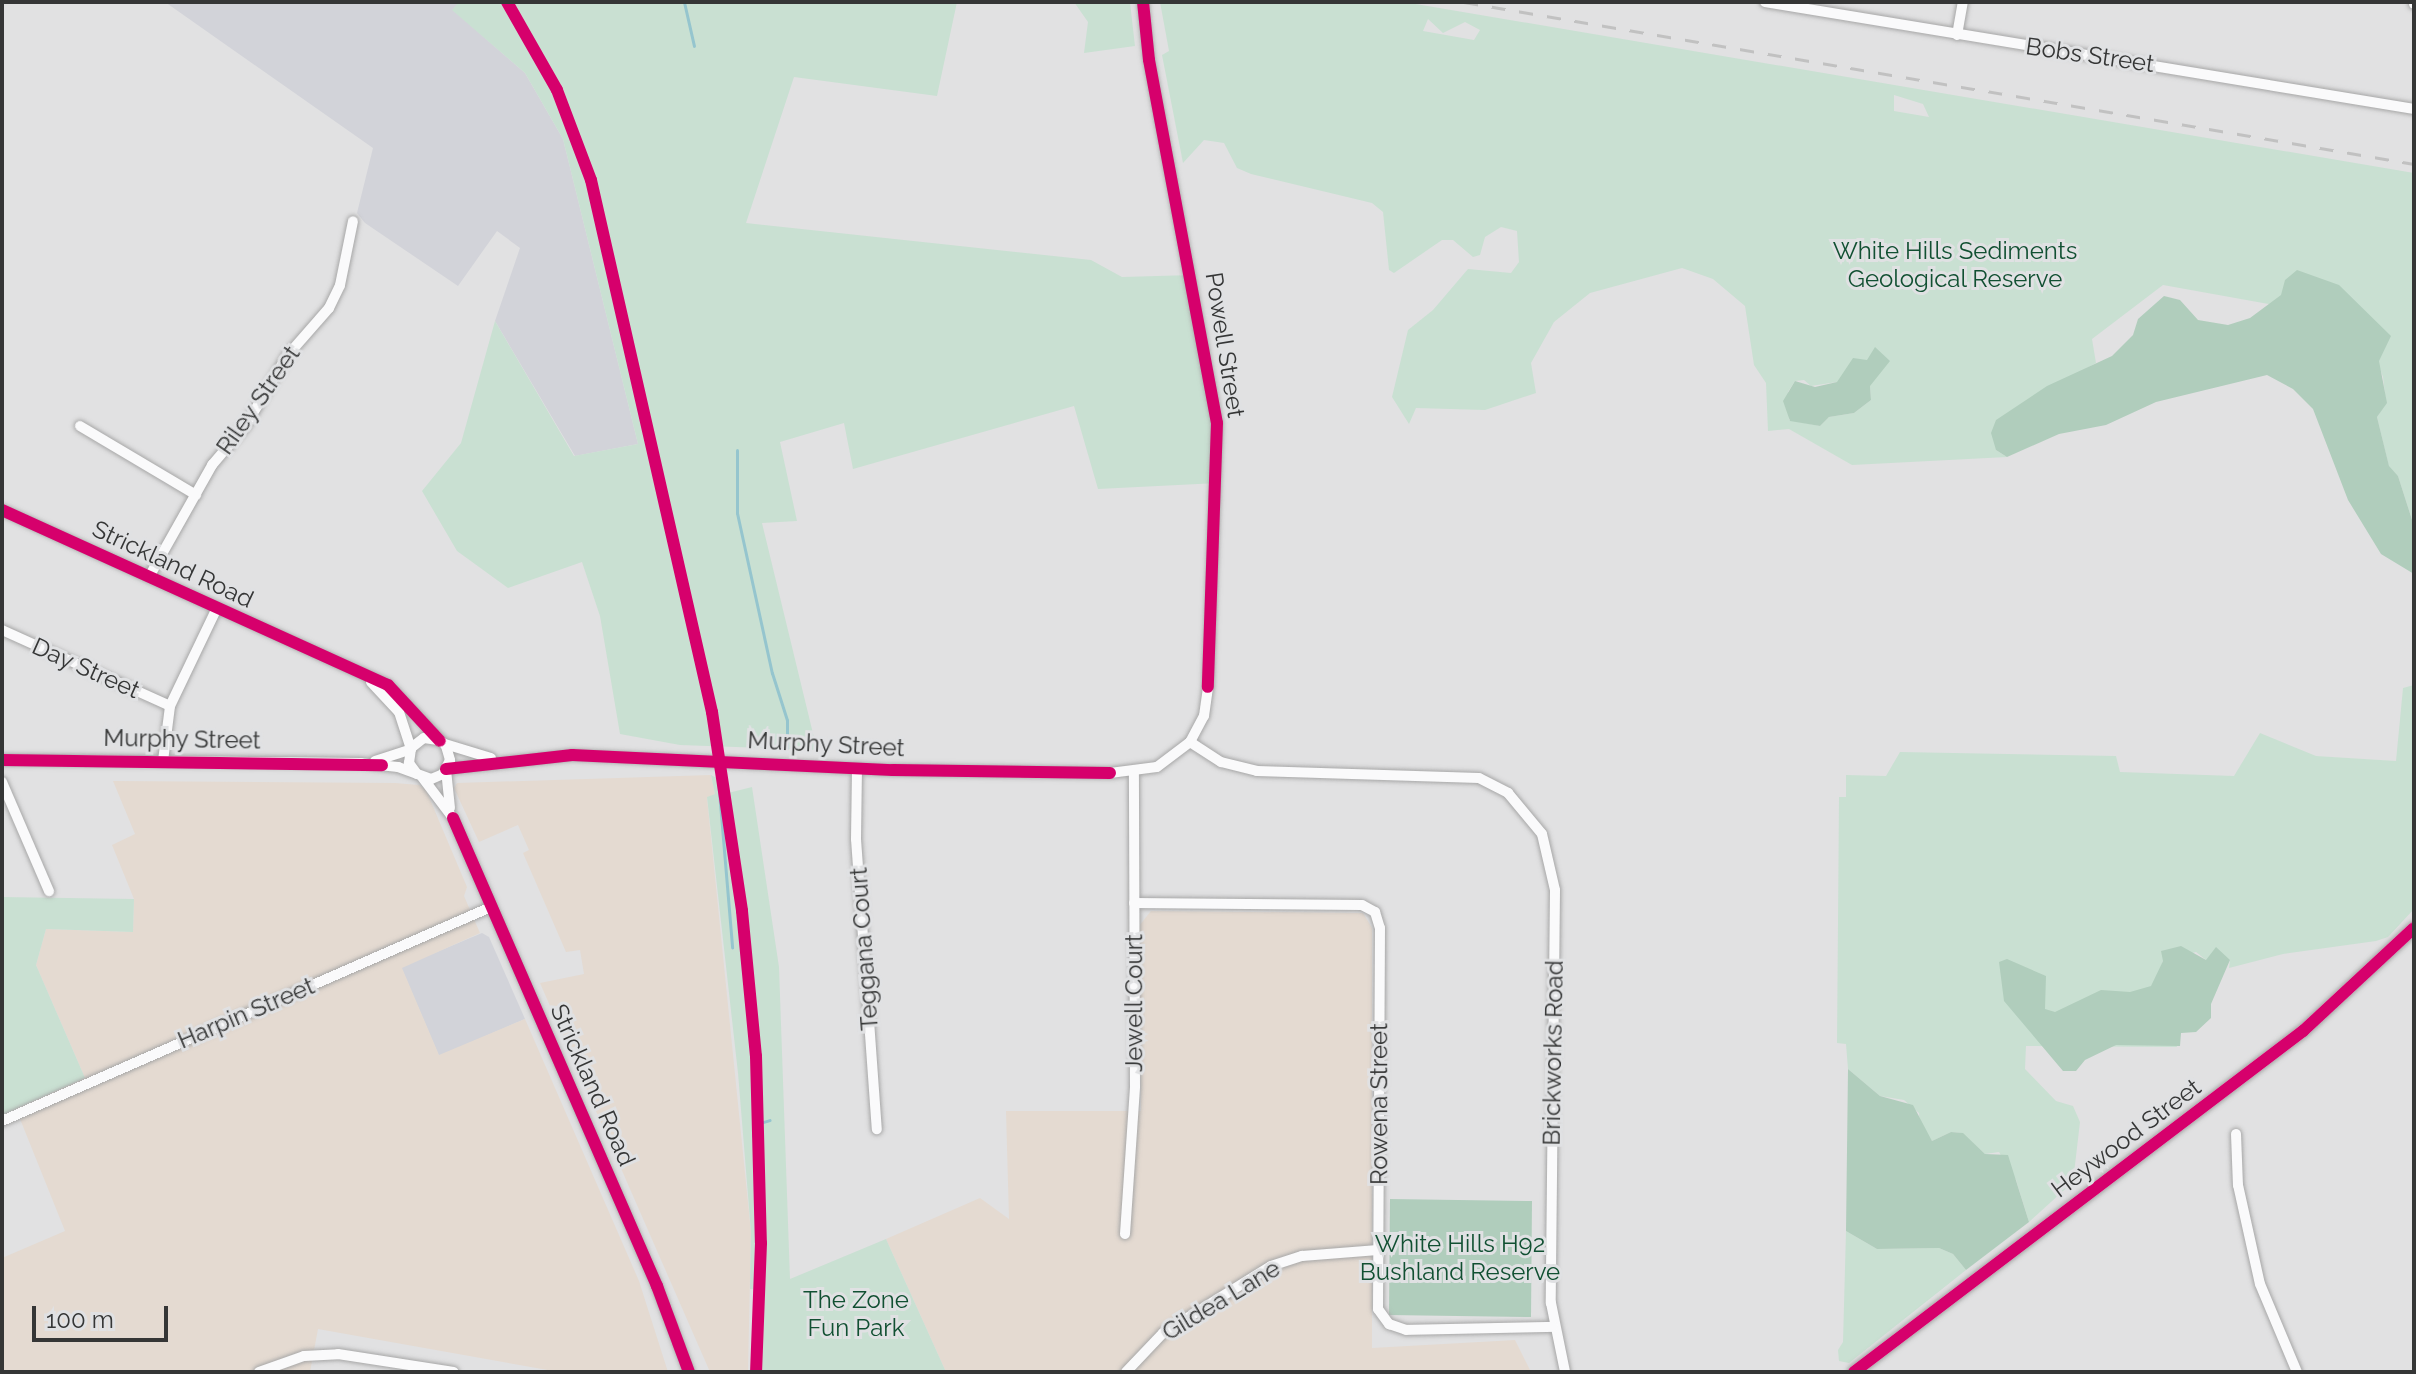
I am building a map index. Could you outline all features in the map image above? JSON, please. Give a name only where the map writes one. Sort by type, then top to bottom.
[{"type":"main road","name":"Heywood Street","points":[[1854,1372],[2314,1022],[2414,928]]},
{"type":"street","name":"Bobs Street","points":[[1765,2],[2414,109]]},
{"type":"street","points":[[1957,35],[1963,2]]},
{"type":"street","name":"Powell Street","points":[[1144,6],[1217,423],[1208,687],[1204,716],[1190,742]]},
{"type":"street","name":"Riley Street","points":[[149,577],[212,465],[246,425],[287,356],[329,308],[340,285],[353,221]]},
{"type":"street","points":[[80,426],[196,495]]},
{"type":"street","name":"Strickland Road","points":[[2,510],[400,694],[441,742]]},
{"type":"street","points":[[163,761],[170,706],[217,608]]},
{"type":"street","name":"Day Street","points":[[2,630],[170,706]]},
{"type":"street","name":"Strickland Road","points":[[363,676],[399,712],[411,748]]},
{"type":"street","points":[[424,738],[441,742],[449,755],[446,770],[435,778],[419,776],[409,763],[411,748],[424,738]]},
{"type":"street","name":"Murphy Street","points":[[441,742],[501,759]]},
{"type":"street","name":"Murphy Street","points":[[446,770],[501,759],[609,755],[857,768],[1134,772],[1166,762],[1190,742]]},
{"type":"street","name":"Brickworks Road","points":[[1190,742],[1242,769],[1464,775],[1508,793],[1542,834],[1553,869],[1553,1327]]},
{"type":"street","name":"Murphy Street","points":[[361,763],[411,748]]},
{"type":"street","name":"Murphy Street","points":[[2,760],[361,763],[419,776]]},
{"type":"street","name":"Teggana Court","points":[[857,768],[856,839],[877,1129]]},
{"type":"street","name":"Strickland Road","points":[[446,770],[453,818],[657,1286],[689,1372]]},
{"type":"street","name":"Jewell Court","points":[[1125,1234],[1135,1086],[1134,772]]},
{"type":"street","name":"Strickland Road","points":[[419,776],[453,818]]},
{"type":"street","points":[[2,782],[49,891]]},
{"type":"street","name":"Rowena Street","points":[[1134,903],[1362,905],[1375,912],[1380,928],[1378,1309],[1396,1328],[1553,1327]]},
{"type":"street","name":"Harpin Street","points":[[2,1121],[491,907]]},
{"type":"street","points":[[2236,1134],[2237,1173],[2260,1284],[2297,1372]]},
{"type":"street","name":"Gildea Lane","points":[[1126,1372],[1163,1333],[1271,1266],[1302,1256],[1378,1250]]},
{"type":"street","points":[[1553,1327],[1565,1372]]},
{"type":"street","points":[[259,1372],[304,1356],[338,1354],[454,1372]]},
{"type":"shaded area","points":[[165,2],[459,2],[453,10],[525,73],[563,139],[638,444],[575,456],[495,321],[520,248],[497,231],[458,286],[365,223],[357,213],[373,148]]},
{"type":"shaded area","points":[[711,775],[715,794],[707,798],[751,1232],[748,1372],[710,1372],[540,983],[584,974],[580,950],[566,952],[523,853],[529,850],[518,825],[479,842],[454,788],[457,783]]},
{"type":"shaded area","points":[[113,781],[395,783],[419,785],[426,790],[467,887],[464,896],[480,933],[402,968],[439,1055],[525,1019],[639,1281],[668,1372],[559,1372],[318,1329],[310,1372],[2,1372],[2,1258],[65,1231],[16,1109],[85,1078],[36,965],[46,929],[133,932],[134,899],[112,845],[135,834]]},
{"type":"shaded area","points":[[1151,911],[1363,913],[1372,928],[1372,1348],[1515,1340],[1531,1372],[946,1372],[886,1239],[980,1198],[1009,1219],[1006,1111],[1141,1111],[1139,926]]},
{"type":"shaded area","points":[[482,933],[489,937],[525,1019],[439,1056],[401,967]]},
{"type":"green space","points":[[459,2],[957,2],[937,96],[794,77],[746,223],[1091,260],[1122,277],[1192,275],[1217,423],[1218,483],[1098,489],[1074,406],[853,469],[844,423],[780,442],[797,521],[762,523],[817,750],[680,745],[620,734],[600,616],[582,562],[508,588],[457,551],[422,491],[461,443],[495,321],[574,456],[638,444],[563,139],[525,73],[452,10]]},
{"type":"green space","points":[[1074,2],[1130,2],[1135,46],[1084,53],[1088,22]]},
{"type":"green space","name":"White Hills Sediments Geological Reserve","points":[[1160,2],[1404,2],[2414,173],[2414,526],[2398,476],[2389,467],[2377,417],[2386,403],[2383,377],[2362,321],[2163,285],[2092,339],[2096,363],[2026,402],[1996,450],[2007,457],[1852,465],[1789,429],[1768,431],[1766,383],[1754,365],[1745,306],[1713,279],[1682,268],[1590,293],[1554,322],[1531,363],[1536,393],[1485,410],[1416,408],[1409,424],[1392,397],[1408,330],[1433,310],[1468,269],[1511,273],[1519,262],[1517,231],[1501,227],[1485,237],[1480,255],[1473,257],[1453,240],[1442,240],[1394,273],[1389,270],[1383,212],[1372,203],[1251,174],[1237,168],[1224,143],[1204,140],[1183,163],[1162,55],[1169,51]],"holes":[[[1428,19],[1443,33],[1465,22],[1480,30],[1474,40],[1423,31]],[[1894,95],[1923,104],[1929,117],[1894,111]],[[1804,380],[1811,386],[1837,382],[1870,386],[1871,400],[1854,413],[1829,417],[1820,426],[1789,420],[1788,392],[1795,381]]]},
{"type":"green space","points":[[2297,270],[2339,285],[2391,336],[2379,361],[2387,403],[2377,417],[2389,466],[2398,476],[2414,526],[2414,574],[2381,554],[2348,500],[2313,409],[2293,389],[2267,375],[2156,402],[2106,425],[2059,434],[2007,457],[1996,450],[1991,433],[1996,420],[2047,386],[2112,356],[2133,335],[2138,319],[2164,296],[2180,300],[2198,320],[2228,325],[2250,318],[2281,295],[2285,280]]},
{"type":"green space","points":[[1875,347],[1890,361],[1870,386],[1871,400],[1854,413],[1829,417],[1820,426],[1790,421],[1783,401],[1795,381],[1815,387],[1837,382],[1853,358],[1867,360]]},
{"type":"green space","points":[[2414,685],[2414,909],[2388,937],[2376,941],[2283,954],[2229,968],[2230,960],[2206,960],[2196,952],[2163,961],[2159,972],[2177,1047],[2026,1046],[2025,1069],[2056,1101],[2073,1106],[2080,1122],[2073,1182],[2029,1222],[2016,1180],[1999,1152],[1985,1154],[1962,1133],[1951,1132],[1932,1141],[1920,1126],[1919,1113],[1904,1100],[1880,1096],[1848,1069],[1846,1044],[1837,1043],[1839,797],[1846,797],[1846,775],[1886,776],[1900,752],[2116,756],[2120,772],[2234,776],[2260,733],[2316,756],[2396,761],[2403,688]]},
{"type":"green space","name":"The Zone Fun Park","points":[[711,775],[722,781],[724,794],[752,787],[779,967],[790,1279],[886,1239],[946,1372],[761,1372],[765,1290],[750,1289],[751,1232],[738,1073],[707,797],[715,794]]},
{"type":"green space","points":[[2,897],[134,899],[133,932],[46,929],[36,965],[85,1078],[2,1115]]},
{"type":"green space","points":[[2181,946],[2206,960],[2216,947],[2230,960],[2211,1004],[2211,1018],[2196,1032],[2181,1033],[2180,1046],[2116,1045],[2085,1060],[2076,1071],[2063,1071],[2004,1001],[1999,962],[2007,959],[2046,976],[2045,1009],[2055,1012],[2101,990],[2130,992],[2151,986],[2163,961],[2161,951]]},
{"type":"green space","points":[[1848,1069],[1880,1096],[1913,1105],[1932,1141],[1951,1132],[1963,1133],[1985,1154],[2008,1155],[2029,1222],[1966,1270],[1953,1254],[1939,1248],[1877,1249],[1846,1231]]},
{"type":"green space","name":"White Hills H92 Bushland Reserve","points":[[1390,1199],[1532,1201],[1531,1317],[1389,1315]]},
{"type":"green space","points":[[1846,1231],[1877,1249],[1939,1248],[1953,1254],[1966,1270],[1849,1363],[1839,1361],[1838,1350],[1843,1342]]},
{"type":"waterway","points":[[684,2],[694,46]]},
{"type":"waterway","points":[[737,450],[737,513],[772,673],[787,720],[787,748]]},
{"type":"waterway","points":[[718,779],[732,947]]},
{"type":"waterway","points":[[760,1123],[770,1120]]},
{"type":"waterway","points":[[753,1136],[754,1124]]},
{"type":"railway","points":[[1464,2],[2414,164]]},
{"type":"cycle path","points":[[507,2],[557,90],[591,180],[712,712],[742,911],[756,1056],[761,1243],[756,1372]]},
{"type":"cycle path","points":[[1143,2],[1149,60],[1217,423],[1208,687]]},
{"type":"cycle path","points":[[2,510],[388,685],[440,741]]},
{"type":"cycle path","points":[[446,769],[572,755],[893,770],[1110,773]]},
{"type":"cycle path","points":[[2,760],[382,765]]},
{"type":"cycle path","points":[[453,818],[657,1286],[689,1372]]},
{"type":"cycle path","points":[[1854,1372],[2303,1031],[2414,928]]}]
